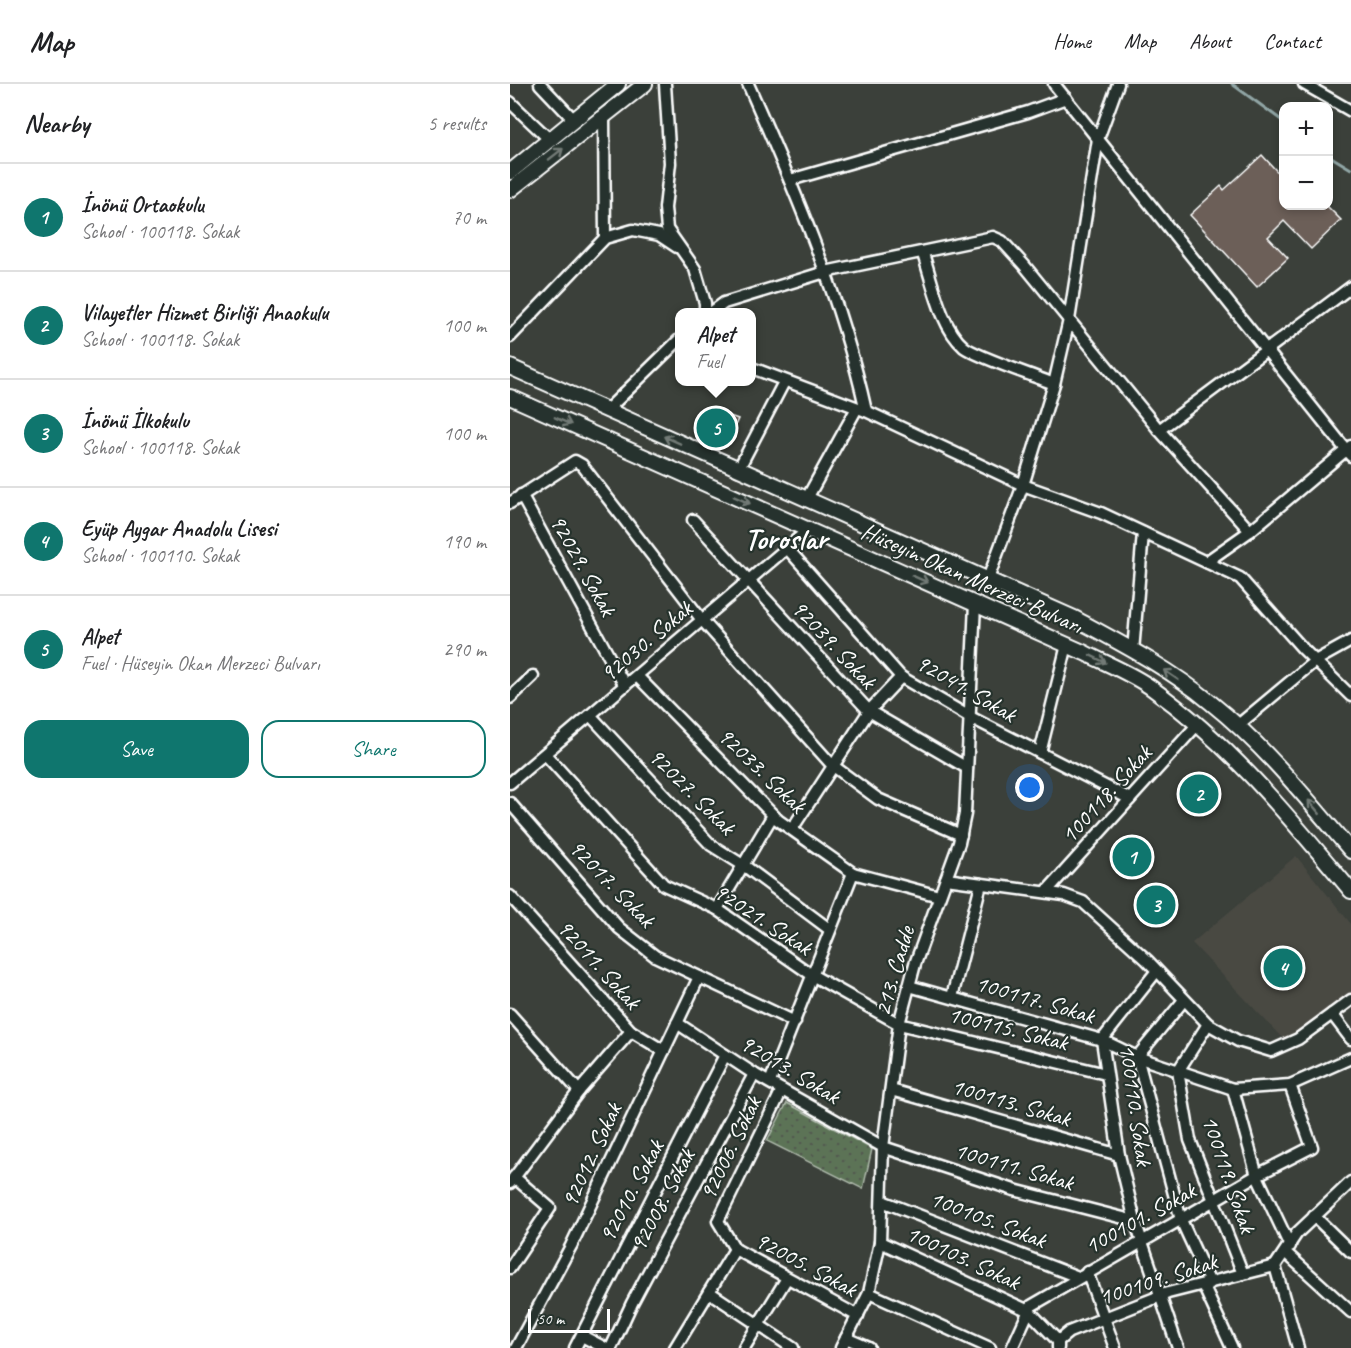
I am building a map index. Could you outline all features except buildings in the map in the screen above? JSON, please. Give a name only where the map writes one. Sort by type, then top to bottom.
[{"type":"main road","points":[[510,172],[618,84]]},
{"type":"main road","points":[[510,190],[645,84]]},
{"type":"main road","name":"Hüseyin Okan Merzeci Bulvarı","points":[[510,367],[1074,618],[1133,651],[1209,701],[1237,726],[1286,774],[1351,851]]},
{"type":"main road","name":"Hüseyin Okan Merzeci Bulvarı","points":[[510,397],[975,603],[1067,645],[1152,688],[1197,724],[1266,790],[1351,891]]},
{"type":"street","points":[[540,84],[574,120]]},
{"type":"street","points":[[665,84],[670,163],[664,207],[668,229],[694,269],[705,308]]},
{"type":"street","points":[[748,84],[790,180],[825,272],[854,357],[862,410],[806,500]]},
{"type":"street","points":[[1054,84],[1349,451],[1250,531],[1206,562]]},
{"type":"street","points":[[988,579],[1023,485],[1054,384],[1069,320],[1098,139],[1118,84]]},
{"type":"street","points":[[1304,84],[1351,111]]},
{"type":"street","points":[[790,180],[1028,112],[1066,98]]},
{"type":"street","points":[[510,102],[549,139]]},
{"type":"street","points":[[604,117],[605,238]]},
{"type":"street","points":[[510,337],[605,238],[633,230],[658,235],[679,249]]},
{"type":"street","points":[[717,308],[724,303],[825,272],[923,254],[993,237],[1002,241],[1159,430],[1250,531]]},
{"type":"street","points":[[923,254],[942,310],[952,331],[965,347],[1054,384]]},
{"type":"street","points":[[1159,430],[1351,288]]},
{"type":"street","points":[[606,411],[675,344]]},
{"type":"street","points":[[756,370],[862,410],[1023,485],[1101,513],[1240,578],[1315,661],[1351,696]]},
{"type":"street","points":[[738,470],[784,382]]},
{"type":"street","points":[[510,503],[575,461],[582,465],[702,620],[832,765],[878,800],[961,835]]},
{"type":"street","name":"92029. Sokak","points":[[521,495],[625,686]]},
{"type":"street","name":"92039. Sokak","points":[[693,520],[747,582],[869,711],[967,768]]},
{"type":"street","name":"92030. Sokak","points":[[510,783],[808,530]]},
{"type":"street","points":[[1133,651],[1143,533]]},
{"type":"street","name":"92041. Sokak","points":[[787,548],[901,677],[968,716],[1130,799]]},
{"type":"street","name":"213. Cadde","points":[[844,1343],[869,1293],[880,1242],[883,1147],[899,1024],[909,986],[961,835],[965,814],[975,603]]},
{"type":"street","points":[[1237,726],[1315,661],[1351,641]]},
{"type":"street","points":[[1040,753],[1067,645]]},
{"type":"street","points":[[510,698],[533,676]]},
{"type":"street","name":"92033. Sokak","points":[[638,676],[773,815],[792,829],[853,873],[939,896]]},
{"type":"street","points":[[792,829],[869,711],[901,677]]},
{"type":"street","name":"92027. Sokak","points":[[591,716],[711,845],[743,865],[829,929]]},
{"type":"street","name":"100118. Sokak","points":[[1046,892],[1197,724]]},
{"type":"street","name":"92021. Sokak","points":[[545,754],[664,885],[717,909],[812,975],[899,1024]]},
{"type":"street","name":"92017. Sokak","points":[[510,802],[619,928],[655,956],[795,1022]]},
{"type":"street","points":[[717,909],[773,815]]},
{"type":"street","points":[[770,1082],[853,873]]},
{"type":"street","points":[[946,879],[1046,892],[1072,897],[1083,902],[1147,960],[1208,1024],[1238,1041],[1271,1052],[1298,1039],[1351,1000]]},
{"type":"street","points":[[952,997],[981,884]]},
{"type":"street","name":"92011. Sokak","points":[[510,896],[631,1031],[664,1051]]},
{"type":"street","name":"100110. Sokak","points":[[1156,972],[1102,1040],[1119,1155],[1140,1242],[1178,1348]]},
{"type":"street","name":"92012. Sokak","points":[[516,1348],[571,1246],[699,977]]},
{"type":"street","name":"100117. Sokak","points":[[909,986],[1102,1040],[1137,1057],[1233,1089],[1290,1085],[1351,1058]]},
{"type":"street","points":[[1184,1000],[1137,1057],[1181,1220],[1232,1348]]},
{"type":"street","points":[[510,1014],[579,1091]]},
{"type":"street","points":[[1332,1014],[1351,1039]]},
{"type":"street","name":"92013. Sokak","points":[[677,1023],[753,1074],[883,1147]]},
{"type":"street","name":"100115. Sokak","points":[[899,1024],[1106,1074]]},
{"type":"street","points":[[1178,1071],[1208,1024]]},
{"type":"street","points":[[510,1268],[550,1208],[512,1180],[579,1091],[631,1031]]},
{"type":"street","name":"92010. Sokak","points":[[575,1348],[725,1055]]},
{"type":"street","name":"100119. Sokak","points":[[1178,1071],[1190,1140],[1212,1202],[1243,1274]]},
{"type":"street","name":"92008. Sokak","points":[[611,1348],[637,1292],[753,1074]]},
{"type":"street","name":"100101. Sokak","points":[[1012,1348],[1031,1306],[1083,1274],[1312,1147],[1290,1085]]},
{"type":"street","name":"100113. Sokak","points":[[891,1089],[1119,1155]]},
{"type":"street","points":[[1233,1089],[1257,1176],[1288,1250],[1351,1312]]},
{"type":"street","name":"92006. Sokak","points":[[735,1249],[718,1221],[782,1090]]},
{"type":"street","name":"100111. Sokak","points":[[883,1147],[1014,1190],[1135,1221]]},
{"type":"street","points":[[1298,1348],[1275,1266],[1288,1250],[1297,1233],[1349,1188]]},
{"type":"street","name":"100105. Sokak","points":[[882,1201],[1083,1274]]},
{"type":"street","points":[[1314,1216],[1351,1252]]},
{"type":"street","name":"100103. Sokak","points":[[880,1242],[1029,1311]]},
{"type":"street","points":[[675,1348],[735,1249]]},
{"type":"street","name":"92005. Sokak","points":[[735,1249],[858,1316]]},
{"type":"street","name":"100109. Sokak","points":[[1058,1345],[1069,1332],[1161,1296],[1275,1266]]},
{"type":"street","points":[[1083,1274],[1114,1348]]},
{"type":"street","points":[[744,1348],[787,1278]]},
{"type":"street","points":[[709,1292],[758,1327],[793,1348]]},
{"type":"street","points":[[869,1293],[990,1348]]},
{"type":"street","points":[[1029,1311],[1058,1345]]},
{"type":"street","points":[[582,1336],[605,1348]]},
{"type":"street","points":[[844,1343],[869,1348]]},
{"type":"shaded area","points":[[1296,856],[1351,924],[1351,993],[1287,1043],[1192,943]]},
{"type":"green space","points":[[787,1103],[872,1149],[863,1189],[767,1141]]},
{"type":"waterway","points":[[1232,84],[1279,118]]},
{"type":"waterway","points":[[1330,156],[1351,169]]},
{"type":"place","name":"Alpet","points":[[716,428]]},
{"type":"place","name":"Vilayetler Hizmet Birliği Anaokulu","points":[[1199,794]]},
{"type":"place","name":"İnönü Ortaokulu","points":[[1132,857]]},
{"type":"place","name":"İnönü İlkokulu","points":[[1156,905]]},
{"type":"place","name":"Eyüp Aygar Anadolu Lisesi","points":[[1283,968]]},
{"type":"district","name":"Toroslar","points":[[786,539]]}]
